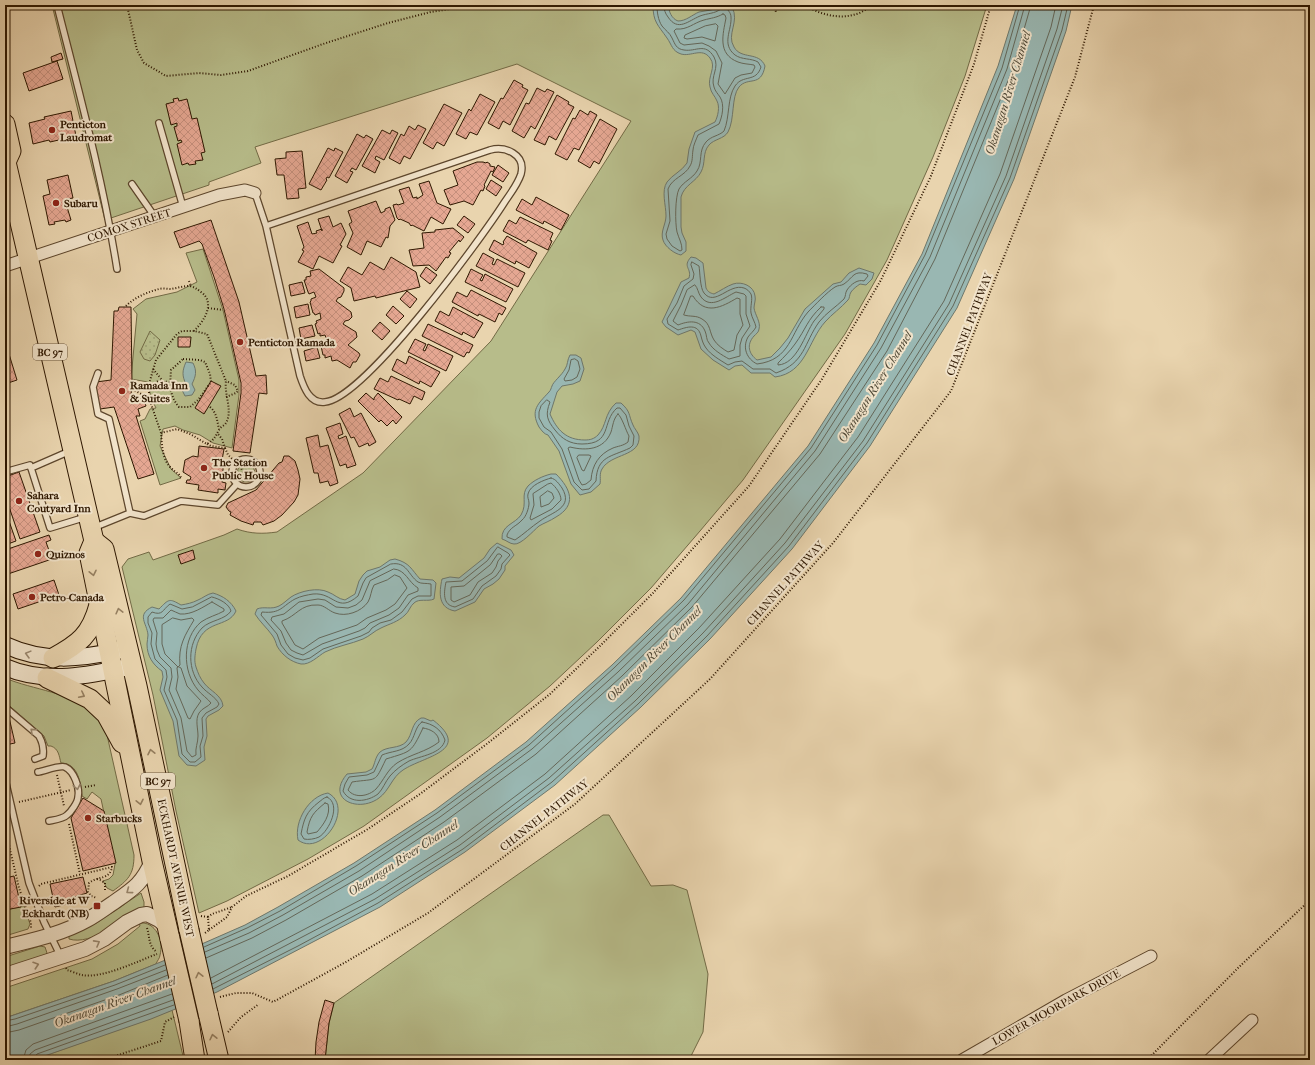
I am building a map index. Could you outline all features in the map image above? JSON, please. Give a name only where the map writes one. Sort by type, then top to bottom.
[{"type":"highway","name":"ECKHARDT AVENUE WEST","points":[[5,124],[11,151],[5,162],[29,258],[91,529],[89,553],[99,605],[152,861],[166,940],[190,1029],[195,1060]]},
{"type":"highway","name":"ECKHARDT AVENUE WEST","points":[[91,529],[104,549],[193,926],[208,1013],[213,1056]]},
{"type":"highway","points":[[53,658],[79,642],[95,618],[99,605]]},
{"type":"highway","points":[[47,678],[90,699],[106,714],[118,734],[132,764]]},
{"type":"highway","points":[[190,1029],[205,1057],[213,1056]]},
{"type":"main road","points":[[5,645],[19,652],[37,656],[53,658],[99,655],[111,661]]},
{"type":"main road","points":[[5,667],[25,674],[47,678],[84,675],[111,661],[130,657]]},
{"type":"street","name":"COMOX STREET","points":[[5,266],[112,232],[219,195],[245,190],[255,193]]},
{"type":"street","points":[[5,947],[50,935],[86,920],[138,885],[146,874],[152,861]]},
{"type":"street","points":[[5,975],[63,962],[104,939],[127,922],[141,915],[147,914],[159,920],[166,940]]},
{"type":"street","name":"LOWER MOORPARK DRIVE","points":[[962,1060],[1066,1000],[1151,956]]},
{"type":"street","points":[[1209,1060],[1252,1020]]},
{"type":"lane","points":[[57,5],[92,143],[112,232],[117,269]]},
{"type":"lane","points":[[159,123],[183,208]]},
{"type":"lane","points":[[255,193],[266,226],[303,386],[311,397],[321,402],[330,402],[356,384],[382,359],[439,293],[512,191],[521,174],[521,164],[514,154],[507,149],[496,148],[266,226]]},
{"type":"lane","points":[[132,184],[155,217]]},
{"type":"lane","points":[[98,373],[92,387],[98,414],[109,419],[130,513]]},
{"type":"lane","points":[[30,468],[73,450]]},
{"type":"lane","points":[[246,459],[257,464],[260,470],[259,478],[255,484],[245,488],[234,482],[232,469],[236,463],[246,459]]},
{"type":"lane","points":[[5,472],[30,465],[50,528],[91,529],[130,513],[144,516],[181,501],[218,505],[237,484]]},
{"type":"lane","points":[[5,707],[39,736],[43,742],[43,756],[35,759]]},
{"type":"lane","points":[[38,772],[62,766],[66,767],[73,774],[79,796],[67,816],[49,821]]},
{"type":"lane","points":[[5,779],[29,883],[50,935],[63,962]]},
{"type":"path","points":[[127,5],[137,50],[144,63],[166,76],[199,73],[221,75],[248,71],[323,44],[388,23],[431,12],[475,5]]},
{"type":"path","points":[[774,5],[776,12]]},
{"type":"path","points":[[805,5],[812,10],[829,15],[848,16],[858,14],[873,5]]},
{"type":"path","points":[[193,926],[212,914],[232,907],[246,896],[288,876],[374,825],[445,776],[550,694],[653,592],[749,486],[822,379],[881,280],[931,176],[974,64],[991,5]]},
{"type":"path","name":"CHANNEL PATHWAY","points":[[273,1002],[346,962],[428,913],[575,804],[710,679],[833,543],[951,391],[1075,76],[1094,5]]},
{"type":"path","points":[[189,281],[192,286],[204,294],[207,299],[208,308],[202,323],[194,331]]},
{"type":"path","points":[[126,306],[139,296],[160,289],[192,286]]},
{"type":"path","points":[[208,308],[223,310]]},
{"type":"path","points":[[182,479],[179,474],[171,469],[166,461],[161,433],[149,398],[149,386],[156,360],[177,334],[182,331],[194,331],[208,334],[226,381],[225,387],[229,413],[226,423],[219,429]]},
{"type":"path","points":[[183,359],[200,360],[205,362],[210,374],[211,382],[198,400],[190,407],[179,407],[173,399],[170,382],[171,370],[183,359]]},
{"type":"path","points":[[153,369],[162,380]]},
{"type":"path","points":[[149,398],[134,390],[149,386],[154,382],[162,380],[170,382]]},
{"type":"path","points":[[226,381],[234,385],[238,390],[236,394],[226,397]]},
{"type":"path","points":[[207,445],[218,434],[219,429],[217,418],[210,407]]},
{"type":"path","points":[[161,433],[177,429],[190,434],[207,445],[225,448]]},
{"type":"path","points":[[218,434],[222,439],[228,454],[240,466],[244,474],[255,484]]},
{"type":"path","points":[[11,804],[96,785]]},
{"type":"path","points":[[39,886],[41,884],[112,868],[109,875],[89,883],[87,889],[91,896],[96,898],[100,897]]},
{"type":"path","points":[[96,879],[104,883],[106,891],[104,895]]},
{"type":"path","points":[[1147,1060],[1238,968],[1310,900]]},
{"type":"path","points":[[193,926],[209,930],[227,917],[232,907]]},
{"type":"path","points":[[208,917],[209,930]]},
{"type":"path","points":[[146,928],[152,948],[166,940]]},
{"type":"path","points":[[63,962],[67,970],[81,975],[94,976],[104,974],[166,940]]},
{"type":"path","points":[[213,1056],[241,1017],[260,1004]]},
{"type":"path","points":[[103,1060],[161,1041]]},
{"type":"green space","points":[[52,5],[987,5],[965,76],[933,157],[887,260],[845,334],[743,480],[651,588],[550,686],[487,738],[364,826],[308,859],[227,901],[199,913],[176,811],[153,695],[122,567],[128,559],[149,552],[153,560],[237,529],[257,533],[277,532],[363,473],[491,341],[631,121],[517,64],[255,147],[261,163],[209,182],[209,185],[105,220]]},
{"type":"green space","points":[[203,249],[223,310],[239,380],[239,395],[232,448],[213,443],[200,435],[175,426],[163,429],[160,446],[171,469],[181,478],[160,485],[140,421],[145,419],[150,409],[156,408],[151,398],[148,382],[131,379],[137,314],[133,309],[146,299],[177,292],[197,282],[186,253]]},
{"type":"green space","points":[[150,331],[160,340],[155,355],[150,361],[144,359],[140,352]]},
{"type":"green space","points":[[246,464],[252,467],[255,473],[252,479],[246,482],[240,479],[237,473],[240,467]]},
{"type":"green space","points":[[5,678],[52,692],[75,701],[94,714],[107,735],[134,855],[133,868],[129,876],[123,884],[113,891],[107,888],[103,881],[109,879],[113,875],[115,864],[101,799],[92,792],[87,799],[82,796],[78,775],[75,770],[67,764],[61,763],[57,751],[54,747],[48,746],[44,736],[5,702]]},
{"type":"green space","points":[[603,815],[609,815],[651,886],[673,885],[687,890],[708,974],[703,1032],[689,1060],[325,1060],[329,1023],[334,1003]]},
{"type":"green space","points":[[141,893],[144,908],[98,935],[87,939],[69,939],[69,936],[95,924]]},
{"type":"green space","points":[[24,906],[30,924],[28,929],[5,936],[5,910]]},
{"type":"green space","points":[[139,923],[150,925],[160,938],[160,957],[156,964],[114,981],[5,1018],[5,988],[92,959],[118,944],[140,926]]},
{"type":"green space","points":[[40,946],[45,947],[47,953],[45,955],[5,969],[5,957]]},
{"type":"green space","points":[[172,1010],[184,1060],[33,1060]]},
{"type":"water","points":[[653,5],[669,5],[671,14],[678,21],[686,19],[699,12],[711,10],[723,5],[732,7],[735,18],[731,37],[734,47],[741,53],[759,59],[765,66],[761,77],[754,81],[746,82],[739,87],[735,96],[732,121],[728,132],[709,145],[701,172],[687,186],[681,197],[681,227],[686,242],[686,251],[681,255],[668,248],[662,237],[666,216],[664,190],[667,182],[687,163],[689,149],[695,132],[715,122],[718,114],[718,106],[709,83],[713,65],[712,61],[704,53],[685,55],[672,48],[657,23],[654,16]]},
{"type":"water","name":"Okanagan River Channel","points":[[1017,5],[1072,5],[1066,31],[1014,179],[957,308],[870,446],[792,549],[710,639],[641,707],[555,785],[465,852],[380,907],[217,992],[151,1019],[33,1060],[5,1060],[5,1018],[114,981],[245,925],[354,863],[435,810],[526,742],[612,665],[681,598],[808,446],[874,343],[922,254],[998,66]]},
{"type":"water","points":[[691,257],[696,258],[703,263],[706,288],[710,293],[714,294],[736,283],[747,285],[754,292],[754,308],[759,321],[759,326],[758,331],[749,346],[750,352],[757,360],[771,357],[780,348],[788,338],[805,309],[833,284],[841,282],[849,273],[859,268],[874,273],[872,279],[866,285],[860,284],[850,293],[848,300],[825,322],[800,363],[794,369],[775,377],[770,373],[751,373],[742,365],[735,366],[729,370],[713,360],[701,349],[695,332],[691,330],[678,335],[666,327],[662,322],[681,282],[689,278],[690,275],[687,263]]},
{"type":"water","points":[[570,355],[576,355],[581,358],[584,369],[580,381],[562,386],[557,392],[550,414],[559,429],[567,436],[578,440],[593,438],[601,431],[607,415],[612,407],[616,403],[621,403],[628,411],[639,436],[638,443],[635,448],[606,464],[601,471],[600,484],[591,492],[580,495],[571,484],[559,451],[548,435],[539,427],[535,416],[536,408],[564,371]]},
{"type":"water","points":[[186,362],[193,363],[196,374],[192,384],[195,390],[192,395],[185,396],[182,390],[186,384],[183,373]]},
{"type":"water","points":[[556,474],[568,491],[570,497],[567,507],[563,512],[539,526],[517,544],[512,544],[502,539],[502,534],[506,528],[521,515],[523,511],[525,493],[528,486],[539,478]]},
{"type":"water","points":[[497,543],[511,550],[514,555],[505,566],[505,570],[499,579],[484,589],[475,602],[455,611],[445,607],[440,594],[442,579],[450,577],[459,578],[484,558],[490,549]]},
{"type":"water","points":[[395,559],[407,564],[420,579],[433,580],[436,583],[434,599],[416,602],[411,606],[406,614],[396,621],[363,639],[325,652],[308,663],[297,663],[284,655],[277,646],[275,639],[255,614],[257,609],[276,607],[291,597],[309,590],[324,591],[345,600],[355,594],[359,581],[367,571],[380,567],[390,560]]},
{"type":"water","points":[[213,593],[226,599],[232,604],[236,611],[232,617],[209,628],[199,639],[196,649],[195,662],[201,679],[206,686],[218,696],[223,706],[206,719],[207,736],[204,747],[205,760],[196,766],[187,765],[179,756],[173,721],[160,690],[163,677],[162,671],[153,663],[149,656],[147,644],[148,635],[143,616],[147,610],[152,607],[159,609],[167,601],[174,601],[183,605],[194,602]]},
{"type":"water","points":[[421,718],[431,721],[433,720],[444,730],[448,739],[447,746],[432,756],[403,770],[396,776],[379,798],[371,802],[354,804],[342,797],[340,791],[341,783],[347,774],[366,772],[372,769],[380,752],[400,746],[406,742],[415,723]]},
{"type":"water","points":[[328,793],[335,800],[338,809],[337,819],[332,828],[325,837],[317,842],[307,844],[298,840],[298,825],[304,810],[315,799]]},
{"type":"building","points":[[61,53],[63,59],[52,62],[51,57]]},
{"type":"building","points":[[57,61],[63,79],[29,91],[23,73]]},
{"type":"building","points":[[514,80],[528,90],[510,125],[503,121],[499,129],[488,123],[501,98],[503,99]]},
{"type":"building","points":[[537,88],[545,92],[547,89],[554,92],[535,129],[531,126],[524,138],[512,131],[526,103],[529,104]]},
{"type":"building","points":[[480,94],[495,102],[477,135],[470,132],[466,139],[456,134],[469,109],[471,111]]},
{"type":"building","points":[[557,95],[569,102],[568,104],[574,107],[556,140],[549,136],[545,145],[534,140]]},
{"type":"building","points":[[178,98],[179,101],[187,99],[192,119],[197,118],[205,152],[201,153],[203,160],[195,161],[196,164],[189,165],[188,163],[182,165],[177,144],[182,142],[181,140],[178,141],[174,127],[177,126],[177,123],[171,125],[166,104],[174,102],[173,99]]},
{"type":"building","points":[[444,104],[462,113],[444,146],[437,142],[433,149],[423,143]]},
{"type":"building","points":[[580,110],[588,115],[590,111],[597,115],[579,150],[574,148],[567,160],[555,154],[573,118],[575,119]]},
{"type":"building","name":"Penticton Laudromat","points":[[71,111],[76,136],[33,144],[29,123],[45,119],[44,117]]},
{"type":"building","points":[[600,119],[617,129],[599,164],[594,161],[590,168],[578,161]]},
{"type":"building","points":[[418,125],[426,129],[410,159],[404,156],[400,164],[389,158],[401,134],[404,136],[409,126],[415,130]]},
{"type":"building","points":[[382,130],[390,134],[392,130],[398,133],[384,160],[376,156],[375,159],[380,162],[375,173],[362,166]]},
{"type":"building","points":[[357,134],[364,138],[366,135],[373,139],[356,170],[352,168],[350,171],[353,172],[347,183],[335,176]]},
{"type":"building","points":[[328,148],[334,151],[335,148],[343,152],[329,178],[327,177],[327,180],[321,190],[309,184]]},
{"type":"building","points":[[302,151],[306,188],[298,189],[299,198],[287,199],[284,175],[277,175],[275,159],[286,158],[286,152]]},
{"type":"building","points":[[477,162],[487,162],[490,166],[495,167],[493,172],[491,171],[484,185],[483,191],[481,190],[473,205],[464,201],[450,205],[444,190],[458,185],[453,171]]},
{"type":"building","points":[[498,165],[509,173],[503,182],[492,175]]},
{"type":"building","name":"Subaru","points":[[68,175],[73,198],[67,199],[67,207],[71,220],[66,222],[65,220],[54,222],[55,224],[49,225],[43,196],[50,194],[47,180]]},
{"type":"building","points":[[491,180],[502,187],[496,196],[486,189]]},
{"type":"building","points":[[429,181],[437,203],[451,209],[443,224],[431,217],[424,231],[412,225],[411,226],[409,223],[400,219],[399,220],[393,205],[404,203],[399,190],[409,187],[413,198],[417,197],[417,199],[423,195],[419,184]]},
{"type":"building","points":[[536,197],[569,215],[561,230],[544,221],[543,224],[516,210],[522,199],[532,205]]},
{"type":"building","points":[[376,201],[381,213],[390,207],[395,220],[390,226],[388,238],[386,237],[381,247],[367,241],[361,255],[347,247],[353,233],[349,224],[352,222],[348,211]]},
{"type":"building","points":[[329,216],[333,227],[341,223],[346,234],[340,245],[342,246],[333,263],[319,256],[313,269],[298,262],[304,251],[302,250],[304,247],[297,226],[308,222],[312,234],[317,233],[316,231],[321,229],[318,219]]},
{"type":"building","points":[[464,216],[475,224],[468,233],[457,225]]},
{"type":"building","points":[[520,217],[553,233],[550,240],[552,241],[548,250],[528,240],[526,243],[503,231],[509,220],[516,224]]},
{"type":"building","name":"Penticton Ramada","points":[[211,220],[239,302],[256,376],[266,375],[267,394],[259,393],[250,453],[233,451],[241,383],[224,309],[214,277],[202,244],[199,241],[180,248],[174,232]]},
{"type":"building","points":[[453,228],[464,237],[460,242],[459,240],[449,252],[451,253],[448,258],[446,257],[436,271],[429,265],[413,266],[409,250],[424,248],[422,233]]},
{"type":"building","points":[[507,236],[537,253],[529,268],[516,261],[515,264],[489,250],[494,240],[503,245],[503,242]]},
{"type":"building","points":[[483,253],[494,259],[492,264],[494,265],[497,259],[525,273],[518,287],[476,266]]},
{"type":"building","points":[[391,257],[416,272],[420,287],[376,298],[375,296],[354,301],[351,288],[340,281],[348,267],[362,275],[370,262],[384,270]]},
{"type":"building","points":[[426,267],[437,275],[430,284],[420,276]]},
{"type":"building","points":[[319,269],[344,288],[341,297],[336,301],[351,312],[352,317],[343,324],[356,332],[357,337],[348,345],[360,355],[356,362],[353,362],[350,368],[337,360],[332,361],[331,356],[325,358],[325,355],[323,355],[321,346],[322,343],[327,341],[325,335],[320,336],[320,333],[318,334],[315,324],[317,323],[316,321],[321,319],[320,313],[315,315],[313,313],[310,302],[311,299],[316,297],[314,292],[309,294],[304,280],[306,280],[306,277],[311,276],[310,271]]},
{"type":"building","points":[[471,269],[483,275],[480,280],[482,281],[485,274],[513,289],[506,302],[465,282]]},
{"type":"building","points":[[302,282],[305,293],[291,296],[289,285]]},
{"type":"building","points":[[471,290],[506,308],[502,315],[499,313],[495,322],[479,314],[478,316],[452,302],[457,292],[467,297]]},
{"type":"building","points":[[407,291],[417,299],[410,308],[400,299]]},
{"type":"building","points":[[308,304],[310,315],[296,318],[294,307]]},
{"type":"building","points":[[393,306],[404,316],[396,324],[386,315]]},
{"type":"building","points":[[119,307],[131,307],[131,395],[133,395],[135,400],[143,398],[146,406],[138,409],[140,416],[136,416],[154,474],[138,479],[114,407],[100,409],[96,390],[96,382],[111,380],[114,311],[118,311]]},
{"type":"building","points":[[453,307],[483,323],[474,338],[463,332],[462,335],[435,321],[440,311],[449,316]]},
{"type":"building","points":[[380,322],[390,331],[382,340],[372,331]]},
{"type":"building","points":[[428,324],[473,345],[469,353],[467,352],[464,357],[422,336]]},
{"type":"building","points":[[312,325],[315,336],[301,339],[299,328]]},
{"type":"building","points":[[178,337],[191,337],[190,347],[178,347]]},
{"type":"building","points":[[415,339],[426,344],[423,350],[425,351],[428,344],[453,356],[446,371],[408,352]]},
{"type":"building","points":[[317,347],[320,358],[306,361],[304,351]]},
{"type":"building","points":[[9,354],[17,380],[5,384],[5,355]]},
{"type":"building","points":[[409,356],[440,372],[431,387],[420,381],[419,384],[392,370],[397,359],[406,364]]},
{"type":"building","points":[[391,376],[425,392],[422,400],[414,396],[410,404],[374,389],[380,378],[388,382]]},
{"type":"building","points":[[163,381],[168,386],[163,391],[158,386]]},
{"type":"building","points":[[211,381],[221,386],[204,414],[195,408]]},
{"type":"building","points":[[366,393],[374,400],[378,393],[402,417],[396,424],[393,420],[387,426],[381,420],[379,422],[358,401]]},
{"type":"building","points":[[350,408],[354,417],[361,413],[376,442],[369,446],[368,443],[359,447],[354,437],[351,438],[339,414]]},
{"type":"building","points":[[340,423],[343,434],[338,436],[339,439],[346,436],[356,465],[347,468],[346,464],[340,466],[326,428]]},
{"type":"building","points":[[318,435],[320,447],[328,445],[338,483],[330,486],[328,481],[320,483],[318,473],[314,473],[306,438]]},
{"type":"building","name":"The Station Public House","points":[[199,446],[224,449],[221,466],[223,467],[223,471],[228,473],[227,478],[223,477],[222,482],[226,483],[225,490],[218,489],[218,493],[198,490],[199,485],[186,483],[191,477],[183,472],[185,460],[193,456],[198,457]]},
{"type":"building","points":[[284,456],[289,456],[295,461],[300,479],[298,495],[294,502],[274,521],[263,525],[261,522],[254,522],[253,525],[230,515],[231,512],[226,507],[228,503],[256,490],[279,463],[282,462]]},
{"type":"building","points":[[19,472],[40,532],[20,539],[5,495],[5,477]]},
{"type":"building","name":"Sahara Coutyard Inn","points":[[9,521],[16,541],[5,545],[5,522]]},
{"type":"building","points":[[49,535],[51,540],[46,542],[52,559],[5,575],[5,550]]},
{"type":"building","points":[[193,550],[195,559],[181,564],[178,555]]},
{"type":"building","points":[[54,580],[59,595],[18,609],[13,594]]},
{"type":"building","points":[[5,713],[8,713],[15,743],[5,745]]},
{"type":"building","points":[[83,798],[104,811],[116,863],[83,871],[71,818]]},
{"type":"building","points":[[14,876],[21,907],[5,910],[5,878]]},
{"type":"building","points":[[83,877],[87,893],[74,897],[75,902],[55,907],[50,884]]},
{"type":"building","points":[[325,1000],[334,1003],[329,1023],[325,1060],[315,1060],[319,1022]]},
{"type":"place","name":"Penticton Laudromat","points":[[52,130]]},
{"type":"place","name":"Subaru","points":[[56,203]]},
{"type":"place","name":"Penticton Ramada","points":[[240,342]]},
{"type":"place","name":"Ramada Inn & Suites","points":[[122,391]]},
{"type":"place","name":"The Station Public House","points":[[204,468]]},
{"type":"place","name":"Sahara Coutyard Inn","points":[[19,501]]},
{"type":"place","name":"Quiznos","points":[[38,554]]},
{"type":"place","name":"Petro-Canada","points":[[32,597]]},
{"type":"place","name":"Starbucks","points":[[88,818]]},
{"type":"place","name":"Riverside at W Eckhardt (NB)","points":[[97,906]]}]
